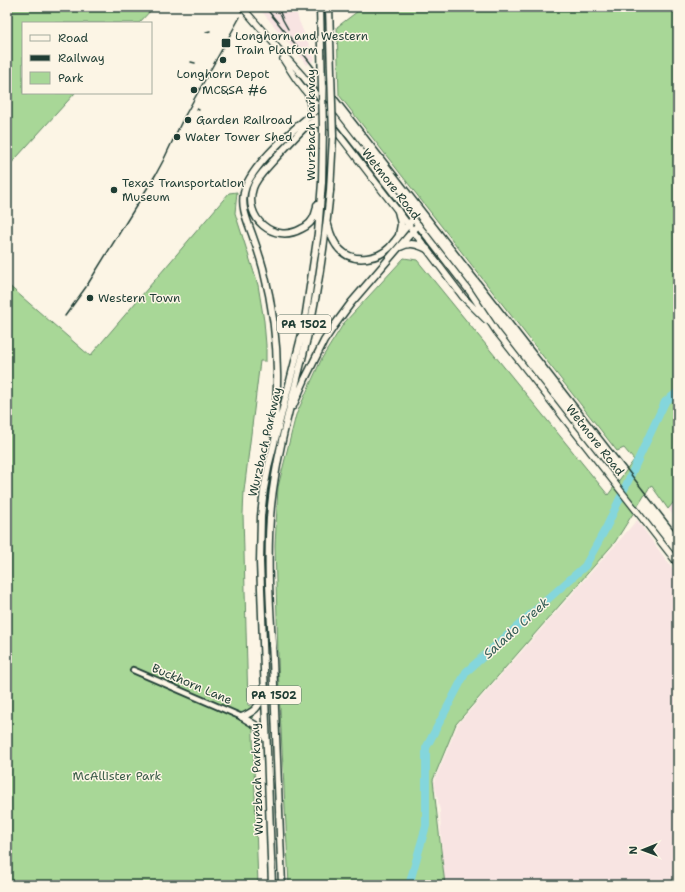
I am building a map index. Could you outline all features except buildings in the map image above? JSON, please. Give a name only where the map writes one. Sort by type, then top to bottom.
[{"type":"highway","name":"Wurzbach Parkway","points":[[272,885],[260,544],[261,516],[269,463],[304,326],[318,233],[324,129],[320,7]]},
{"type":"highway","name":"Wurzbach Parkway","points":[[282,885],[270,595],[269,534],[274,480],[286,421],[308,332],[318,282],[327,220],[333,136],[329,7]]},
{"type":"highway","points":[[309,96],[311,114]]},
{"type":"highway","points":[[269,463],[274,431],[277,390],[277,348],[273,317],[263,268],[245,215],[243,203],[244,193],[248,181],[260,164],[282,140],[321,106]]},
{"type":"highway","points":[[322,182],[315,214],[308,225],[298,231],[293,233],[285,233],[269,230],[263,226],[254,214],[251,202],[254,184],[294,138],[308,125],[326,112]]},
{"type":"highway","points":[[308,125],[324,124],[334,127]]},
{"type":"highway","points":[[398,211],[401,224],[399,235]]},
{"type":"highway","points":[[327,220],[330,236],[343,253],[352,258],[364,258],[377,256],[389,248],[413,219]]},
{"type":"highway","points":[[286,421],[324,341],[334,326],[350,303],[418,225]]},
{"type":"highway","points":[[399,247],[412,244],[427,249]]},
{"type":"highway","points":[[242,716],[253,712],[265,693]]},
{"type":"highway","points":[[242,716],[257,726],[267,741]]},
{"type":"main road","name":"Wetmore Road","points":[[242,7],[274,46],[302,75],[321,106],[418,225],[470,292],[496,330],[678,564]]},
{"type":"main road","name":"Wetmore Road","points":[[274,46],[296,80],[309,96],[321,106]]},
{"type":"main road","name":"Wetmore Road","points":[[326,112],[334,127],[463,297],[496,330]]},
{"type":"street","name":"Buckhorn Lane","points":[[133,670],[242,716]]},
{"type":"shaded area","points":[[258,7],[295,7],[299,21],[315,59],[307,65]]},
{"type":"shaded area","points":[[678,497],[678,521],[668,509]]},
{"type":"shaded area","points":[[637,520],[678,576],[678,885],[443,885],[440,811],[434,782],[458,724]]},
{"type":"green space","points":[[7,7],[154,7],[140,22],[22,22],[22,94],[74,94],[7,168]]},
{"type":"green space","points":[[362,7],[678,7],[678,497],[668,509],[651,485],[615,542],[456,724],[433,780],[445,885],[289,885],[279,690],[275,546],[278,487],[296,415],[322,358],[344,323],[404,258],[417,260],[608,495],[634,460],[624,448],[617,451],[339,95],[337,27]]},
{"type":"green space","name":"McAllister Park","points":[[237,192],[235,213],[258,285],[266,345],[266,361],[260,361],[244,491],[243,514],[248,705],[252,706],[258,885],[7,885],[7,284],[90,356],[229,193]]},
{"type":"waterway","name":"Salado Creek","points":[[409,885],[426,826],[426,748],[466,672],[585,566],[607,526],[665,402],[678,392]]},
{"type":"railway","points":[[265,7],[305,56],[678,535]]},
{"type":"railway","points":[[278,7],[288,29]]},
{"type":"railway","points":[[65,316],[86,287],[156,174],[183,119],[240,17]]},
{"type":"railway","points":[[206,32],[210,31]]},
{"type":"railway","points":[[191,62],[195,63]]},
{"type":"place","name":"Longhorn and Western Train Platform","points":[[226,43]]},
{"type":"place","name":"Longhorn Depot","points":[[223,60]]},
{"type":"place","name":"MC&SA #6","points":[[194,90]]},
{"type":"place","name":"Garden Railroad","points":[[188,120]]},
{"type":"place","name":"Water Tower Shed","points":[[177,137]]},
{"type":"place","name":"Texas Transportation Museum","points":[[114,190]]},
{"type":"place","name":"Western Town","points":[[90,298]]}]
